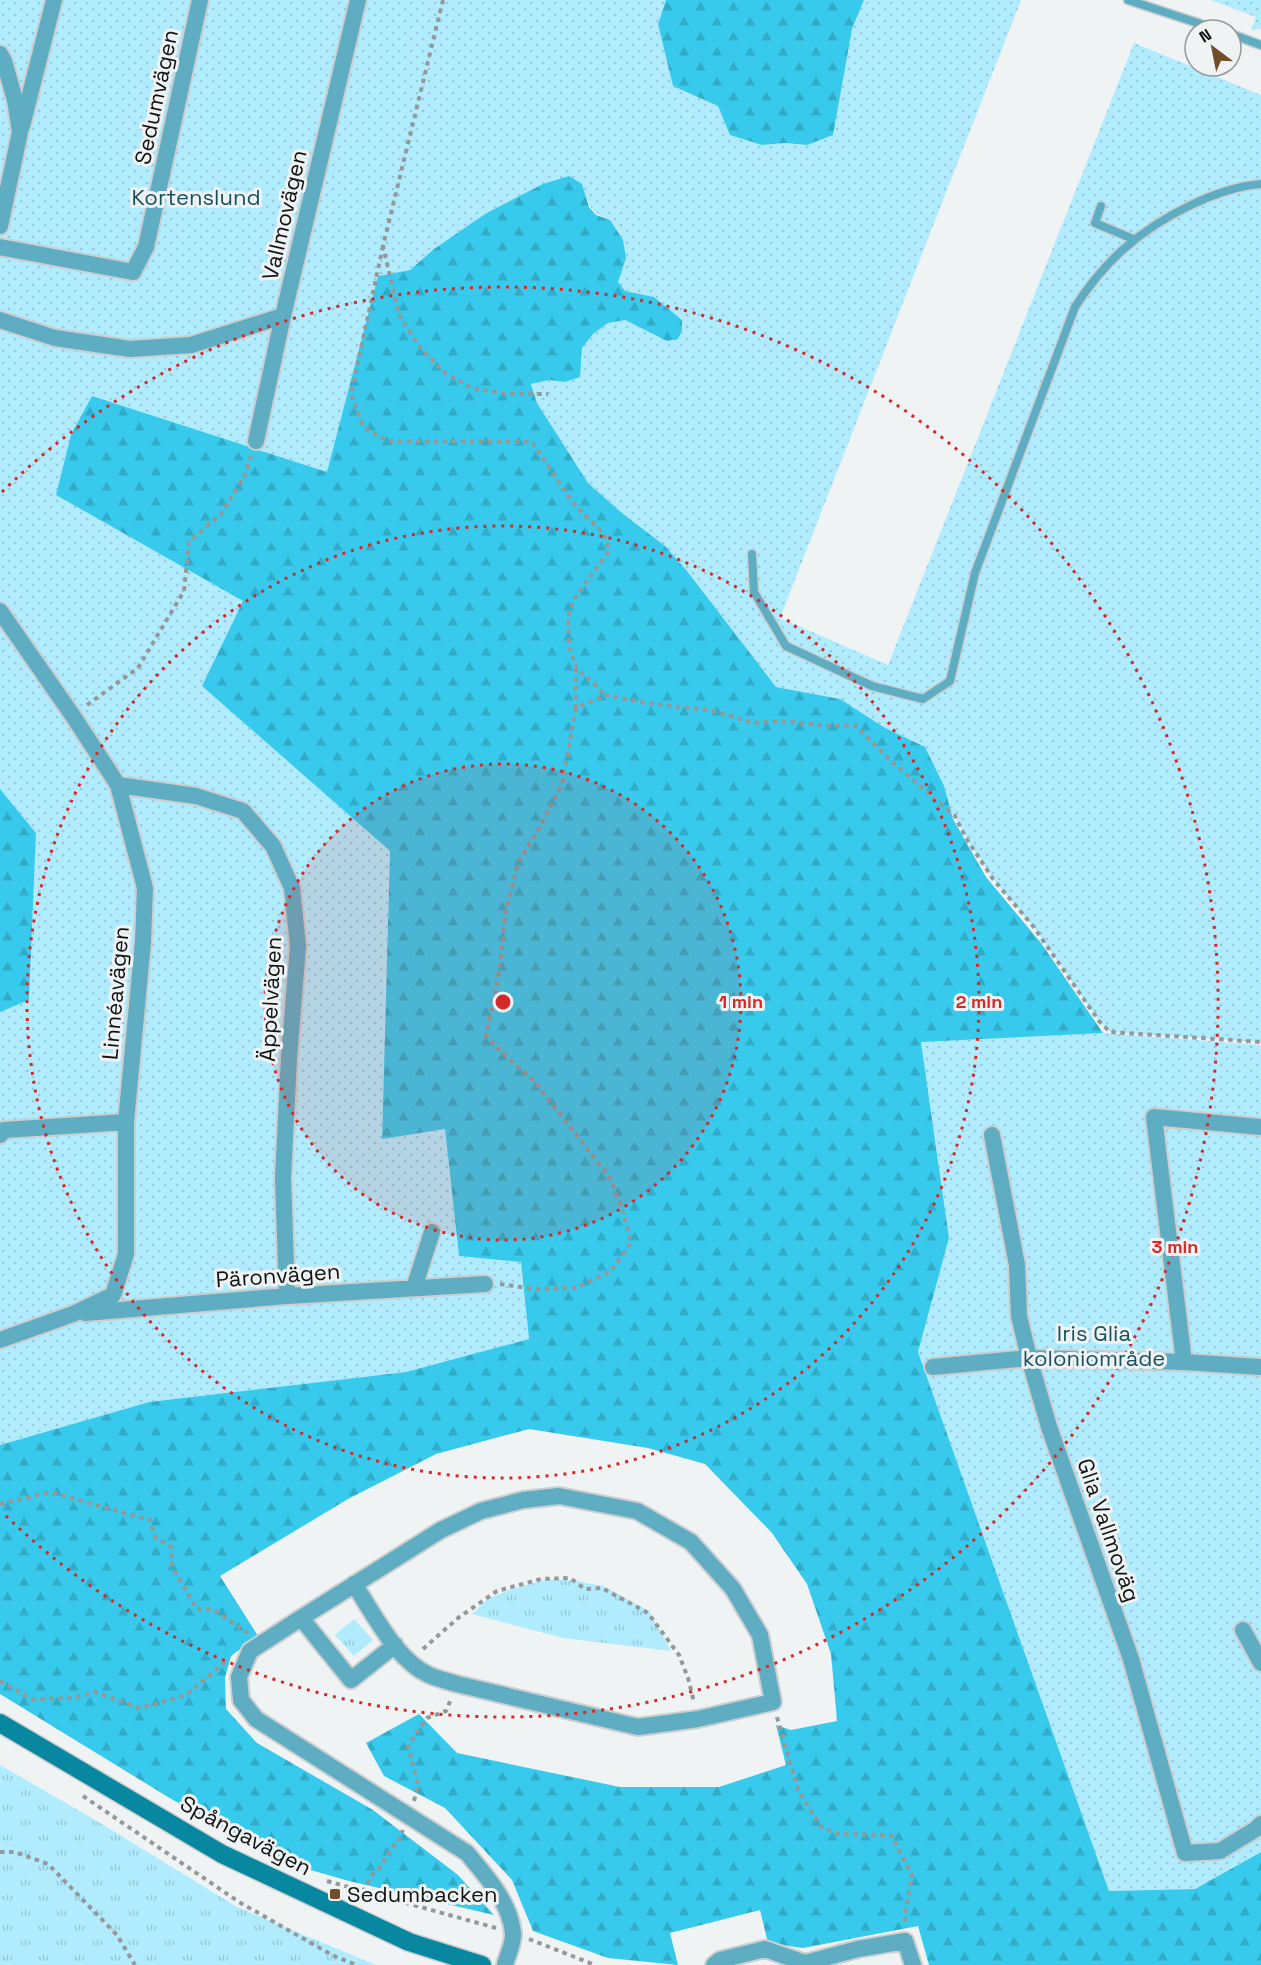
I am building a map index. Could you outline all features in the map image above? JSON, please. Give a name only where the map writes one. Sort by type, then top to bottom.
[{"type":"street","points":[[0,226],[20,132],[54,0]]},
{"type":"street","name":"Sedumvägen","points":[[0,247],[133,272],[146,247],[200,0]]},
{"type":"street","name":"Vallmovägen","points":[[256,441],[283,316],[358,0]]},
{"type":"street","points":[[0,54],[15,100],[20,132]]},
{"type":"street","points":[[0,320],[55,338],[130,349],[191,345],[283,316]]},
{"type":"street","name":"Linnéavägen","points":[[0,611],[118,785],[145,888],[143,942],[126,1122],[126,1254],[113,1295],[73,1314],[0,1340]]},
{"type":"street","name":"Äppelvägen","points":[[118,785],[196,796],[243,811],[273,846],[292,888],[298,946],[283,1178],[287,1296]]},
{"type":"street","points":[[1184,1362],[1154,1117],[1261,1127]]},
{"type":"street","points":[[0,1135],[4,1130],[126,1122]]},
{"type":"street","name":"Glia Vallmoväg","points":[[992,1135],[1017,1265],[1019,1316],[1029,1358],[1049,1427],[1131,1659],[1185,1853],[1220,1851],[1261,1824]]},
{"type":"street","points":[[414,1288],[432,1232]]},
{"type":"street","name":"Päronvägen","points":[[73,1314],[287,1296],[485,1284]]},
{"type":"street","points":[[933,1367],[1029,1358],[1184,1362],[1261,1367]]},
{"type":"street","points":[[354,1584],[409,1662],[429,1675],[457,1684],[638,1727],[698,1719],[773,1702],[760,1635],[733,1589],[691,1542],[637,1510],[559,1496],[523,1500],[481,1511],[441,1530],[354,1584],[262,1642],[250,1651],[239,1677],[241,1700],[256,1719],[467,1853],[492,1884],[508,1916],[513,1935],[505,1965]]},
{"type":"street","points":[[301,1618],[351,1680],[395,1645]]},
{"type":"street","points":[[1243,1630],[1261,1663]]},
{"type":"street","name":"Spångavägen","points":[[0,1723],[222,1854],[409,1942],[482,1965]]},
{"type":"street","points":[[714,1965],[720,1960],[765,1949],[805,1963],[858,1949],[904,1941],[913,1965]]},
{"type":"lane","points":[[1128,0],[1183,18]]},
{"type":"lane","points":[[1243,38],[1261,45]]},
{"type":"lane","points":[[752,554],[754,592],[786,646],[872,686],[922,699],[950,681],[975,573],[1075,307],[1088,287],[1114,257],[1133,239],[1154,225],[1207,197],[1241,185],[1261,184]]},
{"type":"lane","points":[[1101,206],[1095,223],[1133,239]]},
{"type":"path","points":[[443,0],[383,246],[351,395],[364,428],[388,441],[532,442],[572,502],[604,534],[609,551],[574,599],[568,617],[569,645],[576,668],[576,708],[562,784],[518,863],[505,916],[500,967],[486,1037],[534,1080],[610,1178],[623,1212],[631,1243],[610,1272],[575,1288],[534,1289],[485,1284]]},
{"type":"path","points":[[383,246],[399,315],[419,346],[445,373],[472,388],[508,394],[548,394]]},
{"type":"path","points":[[73,716],[138,668],[184,591],[189,542],[221,514],[244,477],[256,441]]},
{"type":"path","points":[[576,668],[606,695],[646,703],[716,711],[752,723],[780,721],[830,726],[855,725],[892,762],[955,816],[966,838],[993,879],[1033,926],[1099,1021],[1110,1032],[1261,1041]]},
{"type":"path","points":[[576,708],[606,695]]},
{"type":"path","points":[[0,1504],[50,1492],[150,1520],[155,1537],[171,1547],[172,1567],[197,1609],[214,1610],[262,1642]]},
{"type":"path","points":[[409,1662],[458,1618],[497,1591],[541,1579],[570,1578],[585,1589],[602,1588],[648,1614],[679,1655],[688,1678],[698,1719]]},
{"type":"path","points":[[0,1681],[32,1699],[74,1698],[95,1692],[140,1708],[186,1695],[230,1658]]},
{"type":"path","points":[[363,1892],[372,1875],[379,1869],[392,1847],[397,1844],[409,1816],[418,1785],[408,1746],[427,1718],[446,1711],[457,1684]]},
{"type":"path","points":[[773,1702],[798,1790],[820,1826],[837,1834],[891,1835],[912,1875],[905,1913],[904,1941]]},
{"type":"path","points":[[77,1792],[239,1902],[332,1955],[356,1965]]},
{"type":"path","points":[[0,1852],[15,1852],[48,1864],[117,1935],[135,1965]]},
{"type":"path","points":[[322,1880],[538,1941],[595,1965]]},
{"type":"green space","name":"Kortenslund","points":[[0,0],[666,0],[658,24],[673,86],[718,106],[728,126],[762,145],[785,143],[807,145],[844,70],[852,29],[864,0],[1021,0],[780,618],[888,665],[1134,43],[1183,63],[1183,78],[1219,78],[1261,95],[1261,1042],[1110,1032],[1099,1021],[1033,926],[993,879],[966,838],[955,816],[936,802],[840,699],[776,687],[687,571],[665,546],[588,483],[537,403],[531,383],[549,380],[565,382],[582,363],[582,348],[593,334],[608,323],[625,320],[667,341],[682,330],[682,320],[654,297],[625,291],[617,282],[626,258],[610,220],[594,211],[582,184],[485,214],[434,249],[410,270],[378,276],[327,472],[92,396],[57,495],[243,601],[202,686],[390,851],[382,1138],[445,1129],[459,1256],[521,1261],[529,1339],[406,1372],[149,1402],[0,1445],[0,1012],[29,1000],[36,833],[0,789]]},
{"type":"green space","points":[[666,0],[864,0],[852,29],[833,135],[807,145],[785,143],[762,145],[730,135],[718,106],[673,86],[658,24]]},
{"type":"green space","points":[[1211,0],[1261,0],[1261,29],[1251,30],[1256,17]]},
{"type":"green space","points":[[569,176],[582,184],[589,207],[596,215],[610,220],[623,240],[626,258],[618,282],[625,291],[654,297],[682,320],[682,330],[678,339],[667,341],[625,320],[608,323],[593,334],[582,348],[580,377],[565,382],[549,380],[531,384],[537,403],[588,483],[665,546],[687,571],[776,687],[840,699],[885,728],[925,747],[944,786],[953,819],[986,877],[1041,943],[1103,1033],[921,1042],[949,1238],[918,1352],[1109,1891],[1195,1889],[1261,1852],[1261,1965],[929,1965],[918,1926],[803,1948],[768,1943],[760,1910],[670,1933],[678,1965],[608,1958],[533,1931],[512,1880],[445,1808],[384,1776],[366,1743],[419,1714],[457,1753],[620,1787],[719,1787],[786,1765],[776,1725],[791,1730],[837,1721],[831,1654],[807,1584],[772,1533],[705,1464],[648,1448],[529,1429],[436,1454],[348,1499],[220,1576],[258,1636],[231,1656],[225,1678],[226,1709],[257,1743],[373,1810],[458,1875],[494,1915],[349,1881],[279,1861],[168,1797],[0,1694],[0,1445],[149,1402],[406,1372],[529,1339],[521,1262],[459,1256],[445,1129],[382,1139],[390,851],[202,686],[243,601],[56,495],[71,435],[92,396],[327,472],[378,276],[410,270],[434,249],[485,214],[543,184]]},
{"type":"green space","points":[[0,789],[36,833],[29,1000],[0,1012]]},
{"type":"green space","name":"Iris Glia koloniområde","points":[[1103,1033],[1261,1045],[1261,1852],[1195,1889],[1109,1891],[918,1352],[949,1238],[921,1041]]},
{"type":"green space","points":[[549,1579],[603,1586],[649,1611],[671,1651],[563,1638],[472,1614],[488,1599],[509,1590]]},
{"type":"green space","points":[[354,1619],[373,1640],[354,1656],[335,1635]]},
{"type":"green space","points":[[0,1765],[102,1824],[237,1907],[376,1965],[0,1965]]},
{"type":"place","name":"Sedumbacken","points":[[335,1894]]}]
